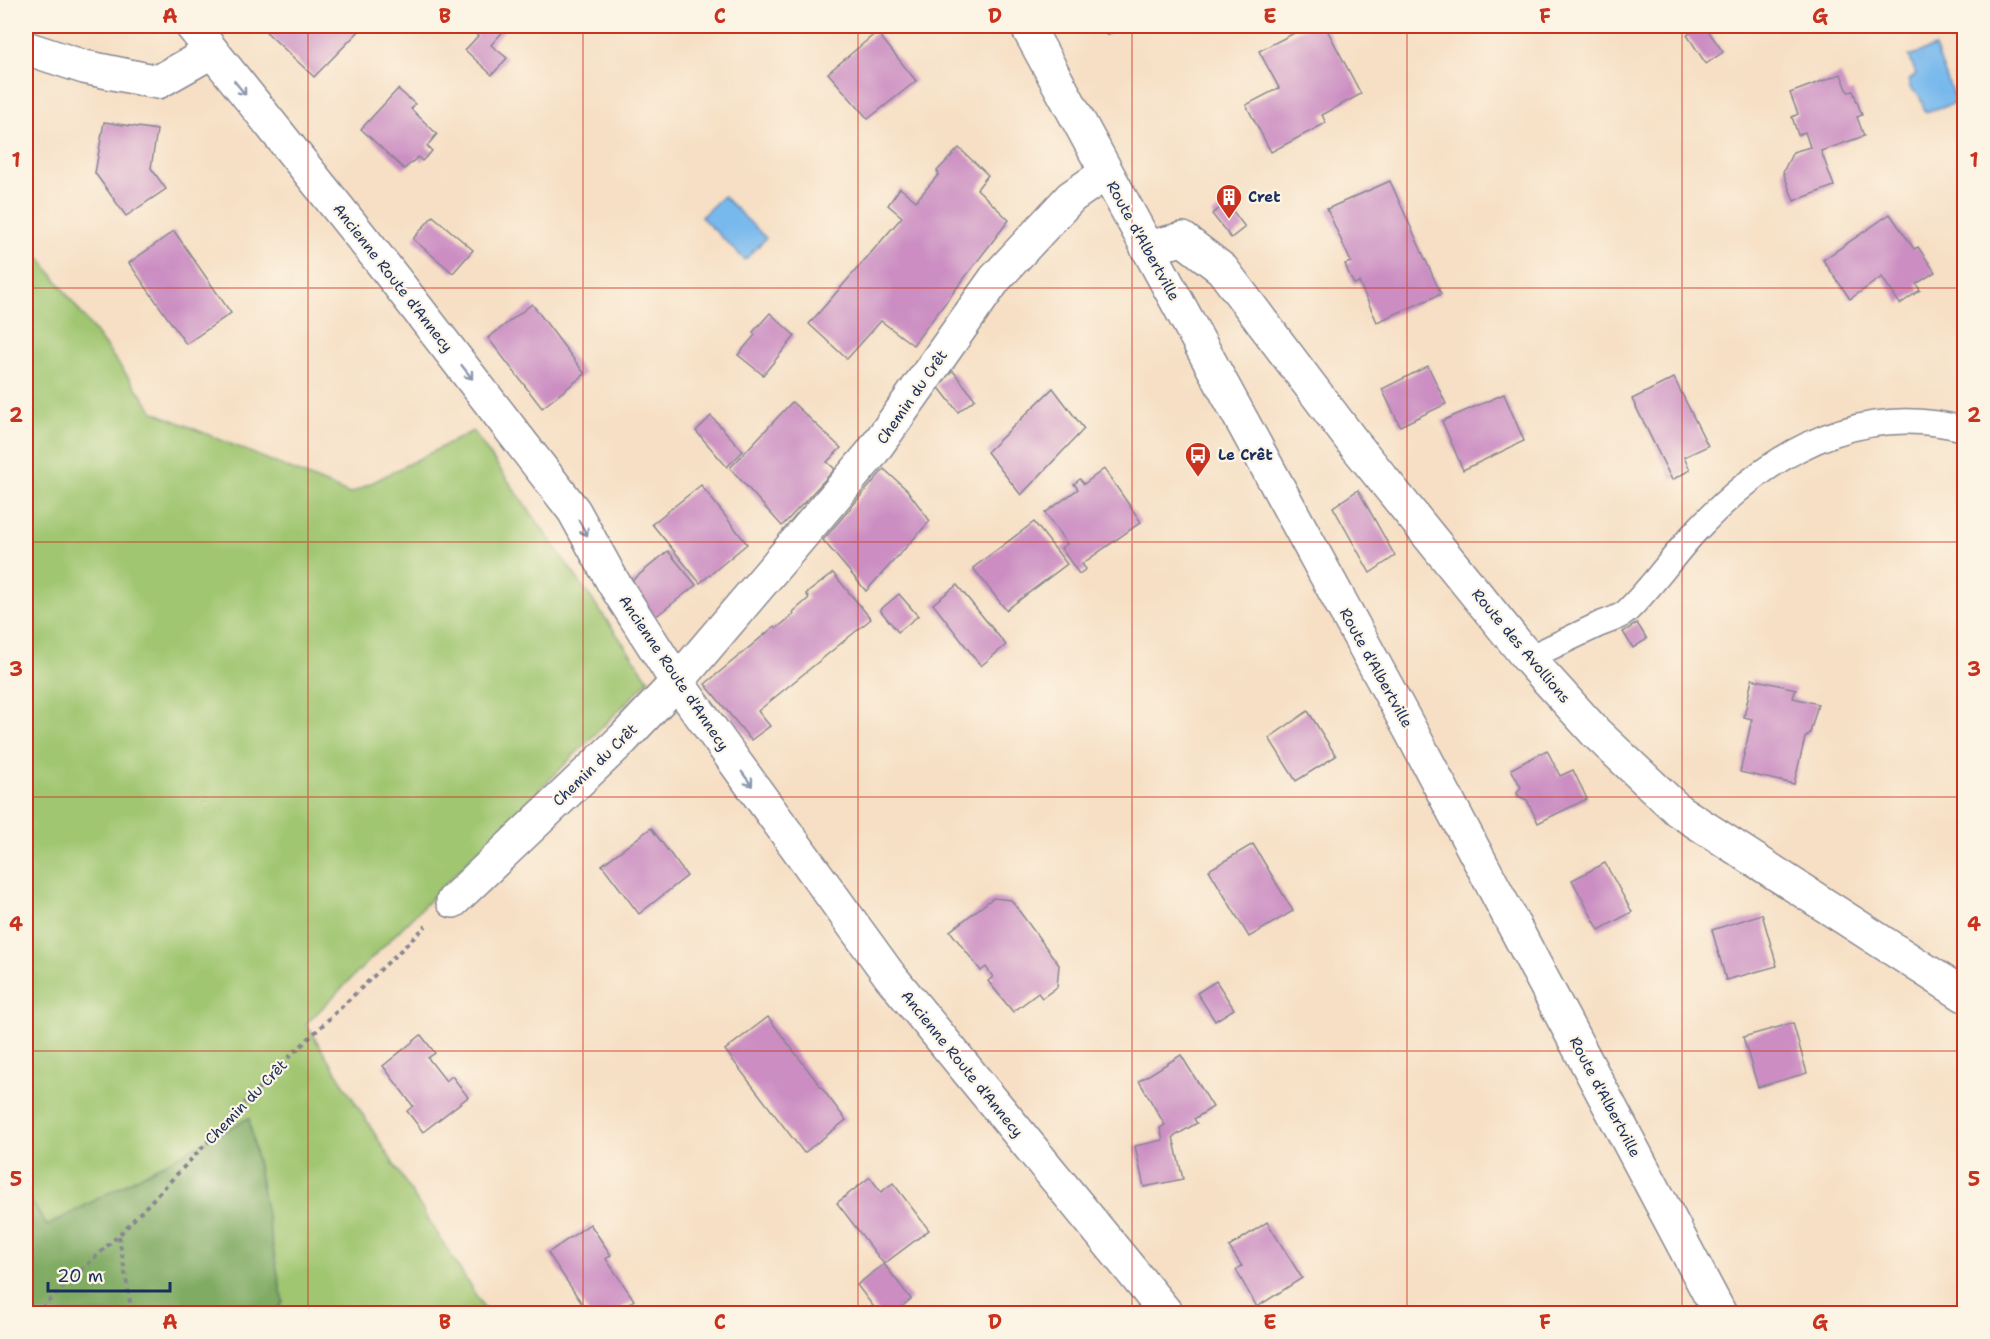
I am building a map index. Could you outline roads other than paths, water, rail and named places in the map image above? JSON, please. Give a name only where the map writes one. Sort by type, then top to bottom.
[{"type":"street","name":"Ancienne Route d'Annecy","points":[[192,26],[382,263],[574,511],[613,582],[677,682],[890,976],[1167,1314]]},
{"type":"street","name":"Route d'Albertville","points":[[1026,26],[1413,735],[1720,1314]]},
{"type":"street","points":[[26,48],[84,67],[158,82],[211,52]]},
{"type":"street","name":"Chemin du Crêt","points":[[453,901],[623,739],[677,682],[871,454],[995,279],[1071,197],[1106,173]]},
{"type":"street","name":"Route des Avollions","points":[[1147,248],[1183,239],[1222,269],[1352,441],[1528,658],[1596,733],[1679,811],[1965,995]]},
{"type":"lane","points":[[1528,658],[1625,613],[1696,531],[1740,489],[1786,455],[1831,432],[1880,422],[1945,424],[1965,429]]},
{"type":"water","points":[[1935,47],[1956,103],[1925,112],[1919,95],[1910,88],[1909,81],[1916,74],[1909,56]]},
{"type":"water","points":[[723,196],[766,238],[745,260],[701,217]]},
{"type":"place","name":"Cret","points":[[1229,220]]},
{"type":"place","name":"Le Crêt","points":[[1198,478]]}]
